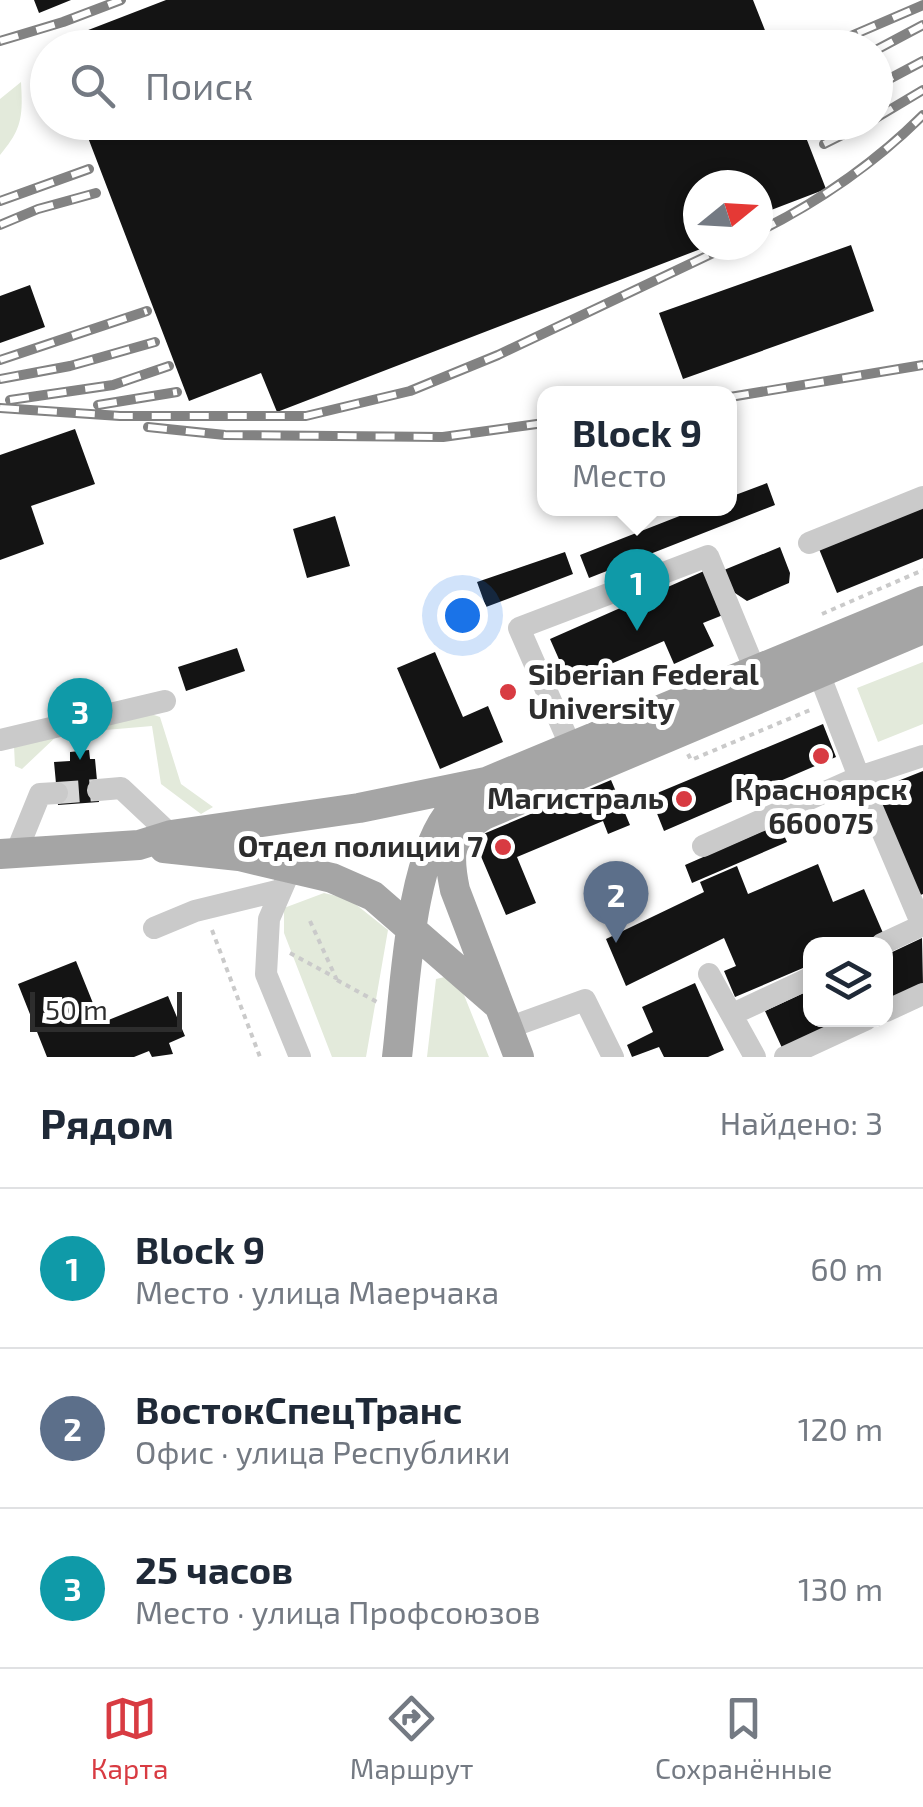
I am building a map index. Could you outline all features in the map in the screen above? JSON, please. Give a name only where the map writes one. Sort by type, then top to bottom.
[{"type":"main road","points":[[139,845],[172,835],[358,808],[486,782],[923,601]]},
{"type":"main road","points":[[519,1057],[455,890],[450,864],[456,836],[484,815],[821,679],[923,629]]},
{"type":"main road","points":[[397,1057],[423,868],[437,832],[452,809],[486,782]]},
{"type":"main road","points":[[8,854],[139,845],[239,856],[286,879],[332,878],[373,896],[503,1016]]},
{"type":"lane","points":[[809,544],[923,497]]},
{"type":"lane","points":[[571,747],[519,628],[708,556],[755,670]]},
{"type":"lane","points":[[821,679],[923,925],[893,939]]},
{"type":"lane","points":[[0,740],[164,701]]},
{"type":"lane","points":[[704,846],[860,777],[923,756]]},
{"type":"lane","points":[[98,790],[121,788],[172,835]]},
{"type":"lane","points":[[8,854],[40,794],[57,793]]},
{"type":"lane","points":[[154,928],[286,879]]},
{"type":"lane","points":[[286,879],[268,919],[266,974],[300,1057]]},
{"type":"lane","points":[[709,974],[755,1057]]},
{"type":"lane","points":[[734,1014],[803,981]]},
{"type":"lane","points":[[893,1008],[923,994]]},
{"type":"lane","points":[[503,1016],[585,1000],[612,1057]]},
{"type":"lane","points":[[786,1057],[852,1027]]},
{"type":"path","points":[[814,617],[923,570]]},
{"type":"path","points":[[680,743],[691,760],[818,707],[821,679]]},
{"type":"path","points":[[203,908],[260,1057]]},
{"type":"path","points":[[310,921],[336,978]]},
{"type":"path","points":[[290,953],[384,1006]]},
{"type":"green space","points":[[21,82],[20,122],[0,155],[0,99]]},
{"type":"green space","points":[[923,662],[923,724],[878,742],[857,688]]},
{"type":"green space","points":[[145,712],[160,717],[181,784],[213,807],[201,814],[161,784],[152,726],[61,734]]},
{"type":"green space","points":[[59,734],[22,769],[15,766],[14,746]]},
{"type":"green space","points":[[324,893],[349,899],[388,930],[366,1057],[332,1057],[284,933],[284,908]]},
{"type":"green space","points":[[449,976],[464,995],[489,1057],[427,1057],[436,979]]},
{"type":"building","points":[[34,0],[71,0],[39,13]]},
{"type":"building","points":[[166,0],[753,0],[765,30],[88,30]]},
{"type":"building","points":[[89,140],[807,140],[826,189],[773,209],[773,170],[683,170],[683,256],[277,412],[261,373],[189,401]]},
{"type":"building","points":[[851,245],[874,311],[683,379],[659,313]]},
{"type":"building","points":[[30,285],[45,327],[0,343],[0,296]]},
{"type":"building","points":[[75,429],[95,484],[31,506],[44,544],[0,560],[0,455]]},
{"type":"building","points":[[767,483],[775,505],[589,578],[580,555],[680,516],[737,516],[737,494]]},
{"type":"building","points":[[923,507],[923,558],[837,593],[819,549]]},
{"type":"building","points":[[335,516],[350,566],[307,578],[293,529]]},
{"type":"building","points":[[780,547],[790,573],[789,583],[747,601],[732,591],[724,570]]},
{"type":"building","points":[[565,552],[573,574],[486,607],[477,582]]},
{"type":"building","points":[[704,571],[723,615],[703,623],[714,646],[674,664],[664,641],[569,682],[550,639]]},
{"type":"building","points":[[237,648],[245,671],[186,691],[178,667]]},
{"type":"building","points":[[435,652],[463,717],[488,706],[503,742],[440,769],[397,668]]},
{"type":"building","points":[[823,724],[836,757],[664,831],[650,796]]},
{"type":"building","points":[[89,750],[90,759],[95,759],[99,802],[58,805],[54,762],[70,761],[70,752]]},
{"type":"building","points":[[923,771],[923,894],[918,896],[875,790]]},
{"type":"building","points":[[611,780],[630,825],[608,834],[603,821],[517,857],[536,903],[506,915],[477,847],[481,835]]},
{"type":"building","points":[[779,824],[787,842],[692,883],[685,865]]},
{"type":"building","points":[[818,864],[833,902],[864,889],[883,933],[874,937],[803,937],[803,968],[735,997],[724,971],[736,966],[724,938],[626,986],[606,939],[704,892],[700,882],[737,866],[748,894]]},
{"type":"building","points":[[922,938],[923,985],[893,1000],[893,952]]},
{"type":"building","points":[[76,961],[101,1023],[168,996],[185,1036],[169,1043],[173,1054],[152,1057],[149,1051],[134,1057],[47,1057],[18,984]]},
{"type":"building","points":[[695,983],[724,1050],[708,1057],[664,1057],[659,1047],[632,1057],[627,1045],[653,1032],[642,1007]]},
{"type":"building","points":[[803,993],[803,1027],[832,1027],[783,1050],[765,1011]]},
{"type":"tunnel","points":[[57,793],[98,790]]},
{"type":"railway","points":[[36,30],[121,0]]},
{"type":"railway","points":[[865,30],[923,5]]},
{"type":"railway","points":[[893,41],[923,25]]},
{"type":"railway","points":[[0,41],[30,32]]},
{"type":"railway","points":[[893,77],[923,61]]},
{"type":"railway","points":[[893,108],[923,90]]},
{"type":"railway","points":[[773,224],[845,180],[923,115]]},
{"type":"railway","points":[[824,144],[832,140]]},
{"type":"railway","points":[[0,201],[89,169]]},
{"type":"railway","points":[[0,225],[38,209],[96,193]]},
{"type":"railway","points":[[0,408],[120,416],[306,416],[410,391],[498,355],[698,260]]},
{"type":"railway","points":[[0,360],[147,311]]},
{"type":"railway","points":[[0,379],[70,366],[155,342]]},
{"type":"railway","points":[[737,396],[923,365]]},
{"type":"railway","points":[[10,400],[113,385],[169,366]]},
{"type":"railway","points":[[98,405],[177,392]]},
{"type":"railway","points":[[148,427],[225,435],[443,437],[537,424]]},
{"type":"place","name":"Block 9","points":[[637,631]]},
{"type":"place","name":"Siberian Federal University","points":[[508,692]]},
{"type":"place","name":"Красноярск 660075","points":[[821,756]]},
{"type":"place","name":"25 часов","points":[[80,760]]},
{"type":"place","name":"Магистраль","points":[[684,799]]},
{"type":"place","name":"Отдел полиции 7","points":[[503,847]]},
{"type":"place","name":"ВостокСпецТранс","points":[[616,943]]}]
